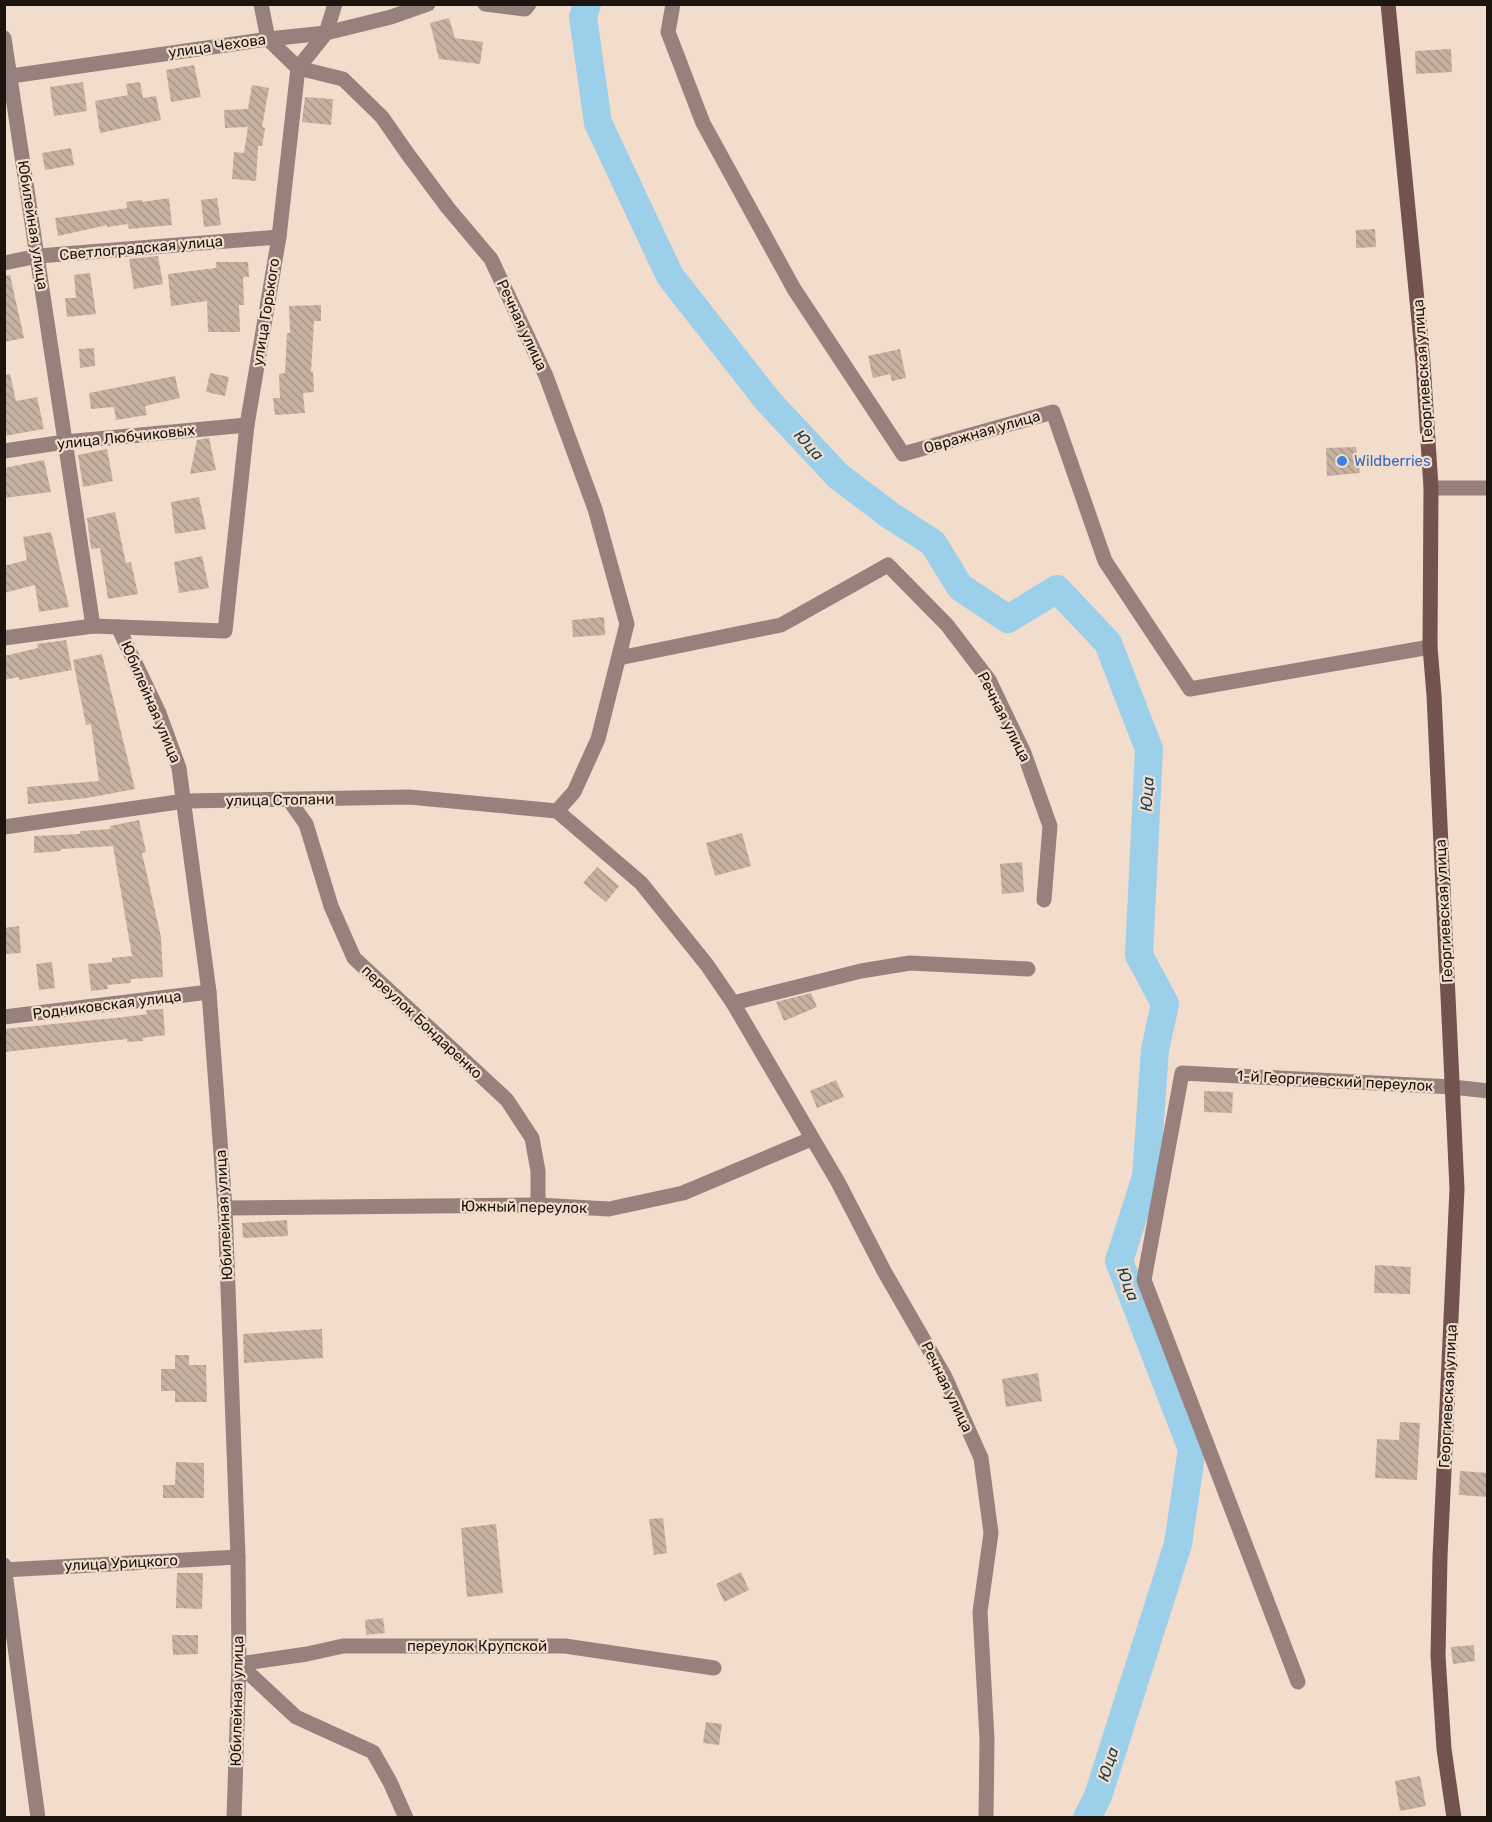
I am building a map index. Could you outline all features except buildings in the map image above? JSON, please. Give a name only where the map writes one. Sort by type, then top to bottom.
[{"type":"main road","name":"Георгиевская улица","points":[[1388,4],[1423,362],[1431,488],[1430,647],[1457,1189],[1440,1557],[1438,1656],[1444,1749],[1454,1818]]},
{"type":"street","points":[[261,4],[268,39],[298,68],[326,33],[335,4]]},
{"type":"street","name":"улица Чехова","points":[[7,76],[268,39],[326,33],[391,17],[428,4]]},
{"type":"street","points":[[485,4],[525,9],[529,4]]},
{"type":"street","name":"Овражная улица","points":[[673,4],[668,32],[703,123],[794,289],[903,454],[1053,412],[1105,561],[1190,689],[1430,647]]},
{"type":"street","name":"Юбилейная улица","points":[[4,38],[7,76],[38,256],[93,626]]},
{"type":"street","name":"улица Горького","points":[[118,627],[225,632],[247,425],[279,237],[298,68]]},
{"type":"street","name":"Речная улица","points":[[298,68],[343,79],[382,117],[448,208],[491,259],[546,376],[595,509],[627,624],[598,739],[574,792],[557,811],[641,883],[707,964],[733,1003],[838,1182],[884,1271],[945,1377],[981,1458],[991,1533],[980,1612],[987,1739],[986,1818]]},
{"type":"street","name":"Светлоградская улица","points":[[4,263],[38,256],[279,237]]},
{"type":"street","name":"улица Любчиковых","points":[[4,451],[65,442],[247,425]]},
{"type":"street","points":[[1431,488],[1488,488]]},
{"type":"street","name":"Речная улица","points":[[619,658],[781,625],[888,565],[947,625],[989,680],[1024,753],[1050,826],[1044,900]]},
{"type":"street","points":[[4,638],[93,626],[118,627]]},
{"type":"street","name":"Юбилейная улица","points":[[118,627],[159,713],[179,768],[209,992],[225,1208],[238,1557],[239,1664],[234,1818]]},
{"type":"street","name":"улица Стопани","points":[[4,827],[185,801],[409,797],[557,811]]},
{"type":"street","name":"переулок Бондаренко","points":[[289,800],[306,824],[331,906],[354,958],[507,1101],[532,1138],[538,1171],[538,1205]]},
{"type":"street","points":[[733,1003],[861,971],[910,963],[1028,969]]},
{"type":"street","name":"Родниковская улица","points":[[4,1017],[209,992]]},
{"type":"street","name":"1-й Георгиевский переулок","points":[[1298,1682],[1144,1280],[1182,1073],[1453,1087],[1488,1091]]},
{"type":"street","name":"Южный переулок","points":[[225,1208],[538,1205],[609,1209],[683,1193],[811,1139]]},
{"type":"street","name":"улица Урицкого","points":[[5,1568],[238,1557]]},
{"type":"street","points":[[5,1568],[38,1818]]},
{"type":"street","name":"переулок Крупской","points":[[239,1664],[344,1646],[565,1646],[714,1668]]},
{"type":"street","points":[[239,1664],[296,1717],[373,1752],[406,1818]]},
{"type":"waterway","name":"Юца","points":[[587,4],[583,17],[598,123],[670,276],[768,401],[838,476],[891,516],[933,543],[960,587],[1008,619],[1057,589],[1108,643],[1149,749],[1139,955],[1165,1004],[1155,1050],[1146,1177],[1119,1261],[1192,1449],[1178,1544],[1098,1796],[1087,1818]]},
{"type":"place","name":"Wildberries","points":[[1342,461]]}]
